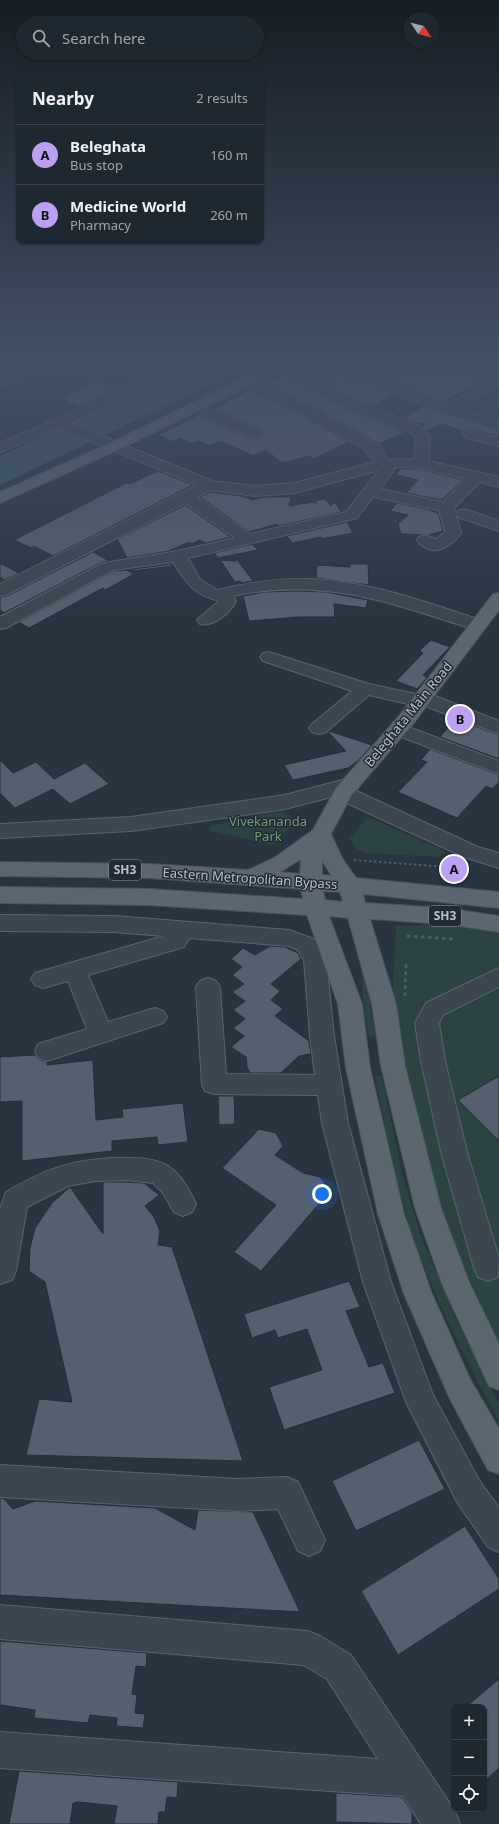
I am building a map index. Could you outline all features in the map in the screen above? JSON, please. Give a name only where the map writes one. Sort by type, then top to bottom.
[{"type":"main road","points":[[0,498],[104,448]]},
{"type":"main road","name":"Beleghata Main Road","points":[[321,834],[347,789],[402,724],[478,625],[497,604]]},
{"type":"main road","points":[[250,878],[298,853],[321,834]]},
{"type":"main road","points":[[321,834],[332,860],[349,885],[358,911],[384,1004],[393,1066],[428,1208],[456,1284],[499,1376]]},
{"type":"main road","points":[[321,834],[311,861],[313,896],[350,1004],[358,1068],[391,1214],[418,1294],[460,1389],[499,1459]]},
{"type":"main road","name":"Eastern Metropolitan Bypass","points":[[0,869],[150,871],[250,878],[358,911],[445,916],[499,924]]},
{"type":"main road","name":"Eastern Metropolitan Bypass","points":[[0,895],[148,897],[313,896],[349,885],[499,900]]},
{"type":"street","points":[[119,448],[209,485],[255,491],[294,488],[372,467],[400,463],[421,464],[499,482]]},
{"type":"street","points":[[0,624],[109,566],[178,556],[351,515],[371,492],[387,470],[385,464],[374,453],[375,449],[374,448]]},
{"type":"street","points":[[421,464],[422,448]]},
{"type":"street","points":[[446,507],[480,477],[496,466]]},
{"type":"street","points":[[0,591],[209,485]]},
{"type":"street","points":[[371,492],[446,507]]},
{"type":"street","points":[[187,496],[248,540]]},
{"type":"street","points":[[424,540],[437,546],[453,533],[446,507]]},
{"type":"street","points":[[464,514],[499,526]]},
{"type":"street","points":[[89,547],[118,564]]},
{"type":"street","points":[[178,556],[194,582],[215,596]]},
{"type":"street","points":[[206,620],[225,606],[228,601],[222,594],[282,584],[299,583],[364,591],[478,625]]},
{"type":"street","points":[[269,657],[365,689],[422,699],[499,728]]},
{"type":"street","points":[[319,728],[365,689]]},
{"type":"street","points":[[402,724],[499,754]]},
{"type":"street","points":[[402,724],[499,768]]},
{"type":"street","points":[[0,831],[131,824],[286,802],[347,789],[471,852],[499,861]]},
{"type":"street","points":[[0,923],[114,924],[289,938],[302,941],[311,948],[315,960],[322,1036],[335,1123],[377,1282],[421,1402],[468,1491],[499,1536]]},
{"type":"street","points":[[43,979],[176,941],[180,930]]},
{"type":"street","points":[[75,970],[101,1033]]},
{"type":"street","points":[[488,1268],[454,1152],[432,1061],[427,1023],[434,1009],[499,977]]},
{"type":"street","points":[[208,987],[214,1084],[329,1085]]},
{"type":"street","points":[[47,1051],[155,1017]]},
{"type":"street","points":[[322,1036],[354,1034]]},
{"type":"street","points":[[0,1271],[2,1271],[14,1200],[59,1177],[91,1170],[130,1168],[160,1174],[175,1187],[183,1204]]},
{"type":"street","points":[[0,1481],[238,1495],[287,1493],[309,1540]]},
{"type":"street","points":[[0,1622],[308,1648],[339,1667],[411,1779],[442,1824]]},
{"type":"street","points":[[0,1750],[411,1779]]},
{"type":"path","points":[[351,859],[447,867]]},
{"type":"path","points":[[407,936],[454,939]]},
{"type":"path","points":[[405,996],[406,962]]},
{"type":"green space","name":"Vivekananda Park","points":[[280,811],[298,820],[272,845],[208,830],[211,826]]},
{"type":"green space","points":[[368,817],[446,852],[439,857],[367,853],[361,851],[354,847],[350,838]]},
{"type":"green space","points":[[360,923],[368,966],[370,1002],[375,1035],[372,1038],[368,1035],[363,1002]]},
{"type":"green space","points":[[396,925],[446,926],[499,932],[499,1346],[443,1220],[402,1064],[392,1001]]},
{"type":"green space","points":[[377,1075],[382,1077],[403,1177],[421,1236],[458,1324],[499,1404],[499,1422],[441,1308],[413,1237],[401,1198],[392,1158],[375,1077]]},
{"type":"water","points":[[17,448],[77,448],[0,485],[0,456]]},
{"type":"building","points":[[236,448],[336,448],[314,459],[308,456],[282,463],[266,450],[253,456]]},
{"type":"building","points":[[400,469],[421,469],[463,480],[442,500],[406,493],[418,480],[396,475]]},
{"type":"building","points":[[158,471],[193,485],[53,556],[34,546],[31,548],[14,540],[126,483],[130,484]]},
{"type":"building","points":[[211,492],[241,496],[253,500],[264,497],[291,497],[289,506],[312,502],[316,503],[317,500],[325,499],[331,506],[335,502],[341,512],[279,526],[277,524],[249,532],[200,497]]},
{"type":"building","points":[[397,503],[432,510],[431,511],[438,513],[443,531],[428,535],[401,534],[398,524],[408,515],[390,511]]},
{"type":"building","points":[[185,505],[231,537],[206,543],[199,540],[192,544],[189,542],[169,551],[127,558],[117,539]]},
{"type":"building","points":[[347,522],[353,533],[321,539],[321,537],[292,543],[287,536]]},
{"type":"building","points":[[252,544],[258,550],[218,558],[214,553]]},
{"type":"building","points":[[93,552],[109,561],[102,562],[4,613],[0,610],[0,597],[7,596]]},
{"type":"building","points":[[235,557],[253,581],[241,583],[240,581],[235,582],[220,560],[236,561]]},
{"type":"building","points":[[0,563],[19,573],[5,580],[0,577]]},
{"type":"building","points":[[171,564],[172,566],[134,571],[133,569]]},
{"type":"building","points":[[350,564],[368,564],[369,585],[316,578],[317,565],[350,567]]},
{"type":"building","points":[[126,570],[134,574],[105,590],[103,588],[29,628],[19,622],[113,571]]},
{"type":"building","points":[[265,592],[325,592],[368,600],[366,608],[334,604],[335,617],[300,617],[249,621],[243,596]]},
{"type":"building","points":[[431,640],[450,647],[423,675],[427,677],[425,680],[417,689],[396,681],[423,653],[419,651]]},
{"type":"building","points":[[455,719],[499,735],[499,759],[440,737]]},
{"type":"building","points":[[329,731],[372,745],[358,761],[348,768],[293,780],[284,765],[346,751],[328,732]]},
{"type":"building","points":[[430,749],[499,775],[499,782],[492,789],[486,786],[457,818],[398,792],[427,762],[421,760]]},
{"type":"building","points":[[0,760],[13,773],[36,762],[54,779],[85,763],[109,784],[70,804],[53,789],[15,808],[0,793]]},
{"type":"building","points":[[270,946],[285,947],[298,953],[301,959],[271,984],[280,991],[271,1000],[283,1009],[275,1016],[309,1041],[311,1054],[299,1056],[281,1073],[250,1073],[247,1067],[246,1057],[231,1047],[244,1036],[233,1028],[245,1019],[233,1010],[245,1001],[232,992],[244,984],[232,975],[242,967],[231,959],[243,948],[255,955]]},
{"type":"building","points":[[35,1055],[38,1059],[47,1062],[47,1065],[93,1060],[96,1120],[123,1117],[122,1109],[183,1103],[188,1142],[158,1145],[157,1137],[112,1141],[112,1151],[22,1161],[22,1101],[0,1102],[0,1057]]},
{"type":"building","points":[[499,1076],[499,1141],[458,1100]]},
{"type":"building","points":[[218,1096],[234,1096],[235,1124],[219,1125]]},
{"type":"building","points":[[259,1129],[276,1133],[283,1146],[275,1155],[303,1173],[320,1177],[330,1191],[261,1271],[234,1252],[276,1205],[222,1168]]},
{"type":"building","points":[[103,1182],[144,1183],[159,1195],[145,1206],[154,1217],[160,1231],[158,1245],[172,1247],[243,1461],[26,1455],[39,1399],[72,1402],[45,1282],[29,1271],[30,1248],[35,1228],[52,1203],[70,1187],[103,1234]]},
{"type":"building","points":[[349,1281],[360,1307],[346,1311],[369,1367],[383,1363],[395,1393],[284,1430],[269,1387],[322,1370],[307,1329],[278,1338],[275,1330],[252,1338],[244,1314]]},
{"type":"building","points":[[419,1440],[445,1489],[356,1531],[332,1481]]},
{"type":"building","points":[[0,1498],[4,1499],[13,1509],[35,1501],[155,1508],[195,1530],[198,1510],[253,1512],[300,1612],[0,1595]]},
{"type":"building","points":[[465,1526],[499,1579],[499,1589],[398,1655],[361,1591]]},
{"type":"building","points":[[0,1641],[147,1653],[146,1667],[136,1666],[132,1694],[137,1695],[135,1713],[145,1714],[143,1728],[116,1726],[117,1718],[90,1715],[88,1723],[34,1718],[35,1710],[0,1705]]},
{"type":"building","points":[[499,1679],[499,1768],[487,1779],[487,1704],[470,1704]]},
{"type":"building","points":[[19,1771],[178,1782],[177,1798],[167,1797],[165,1812],[159,1812],[158,1824],[114,1824],[117,1806],[78,1802],[73,1803],[70,1824],[9,1824]]},
{"type":"building","points":[[336,1793],[402,1797],[412,1812],[412,1824],[336,1822]]},
{"type":"place","name":"Medicine World","points":[[460,719]]},
{"type":"place","name":"Beleghata","points":[[454,869]]}]
